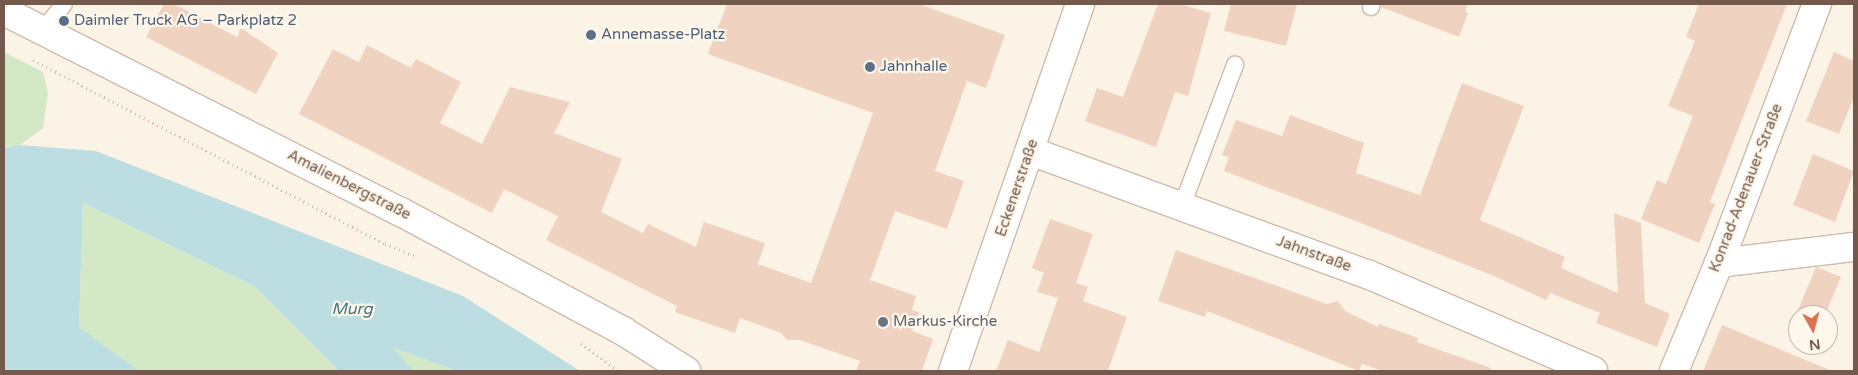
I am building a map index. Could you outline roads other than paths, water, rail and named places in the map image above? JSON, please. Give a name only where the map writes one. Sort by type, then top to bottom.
[{"type":"street","name":"Eckenerstraße","points":[[953,371],[1080,4]]},
{"type":"street","name":"Konrad-Adenauer-Straße","points":[[1674,371],[1719,263],[1817,4]]},
{"type":"street","name":"Amalienbergstraße","points":[[4,11],[410,216],[623,331],[686,371]]},
{"type":"street","name":"Jahnstraße","points":[[1030,150],[1367,274],[1593,371]]},
{"type":"street","points":[[1719,263],[1854,247]]},
{"type":"lane","points":[[42,30],[64,4]]},
{"type":"lane","points":[[1182,206],[1235,65]]},
{"type":"water","name":"Murg","points":[[20,145],[96,151],[463,296],[580,371],[457,371],[392,347],[414,371],[339,371],[254,286],[83,203],[79,327],[139,371],[4,371],[4,148]]},
{"type":"place","name":"Daimler Truck AG − Parkplatz 2","points":[[64,21]]},
{"type":"place","name":"Annemasse-Platz","points":[[591,35]]},
{"type":"place","name":"Jahnhalle","points":[[870,67]]},
{"type":"place","name":"Markus-Kirche","points":[[883,322]]}]
